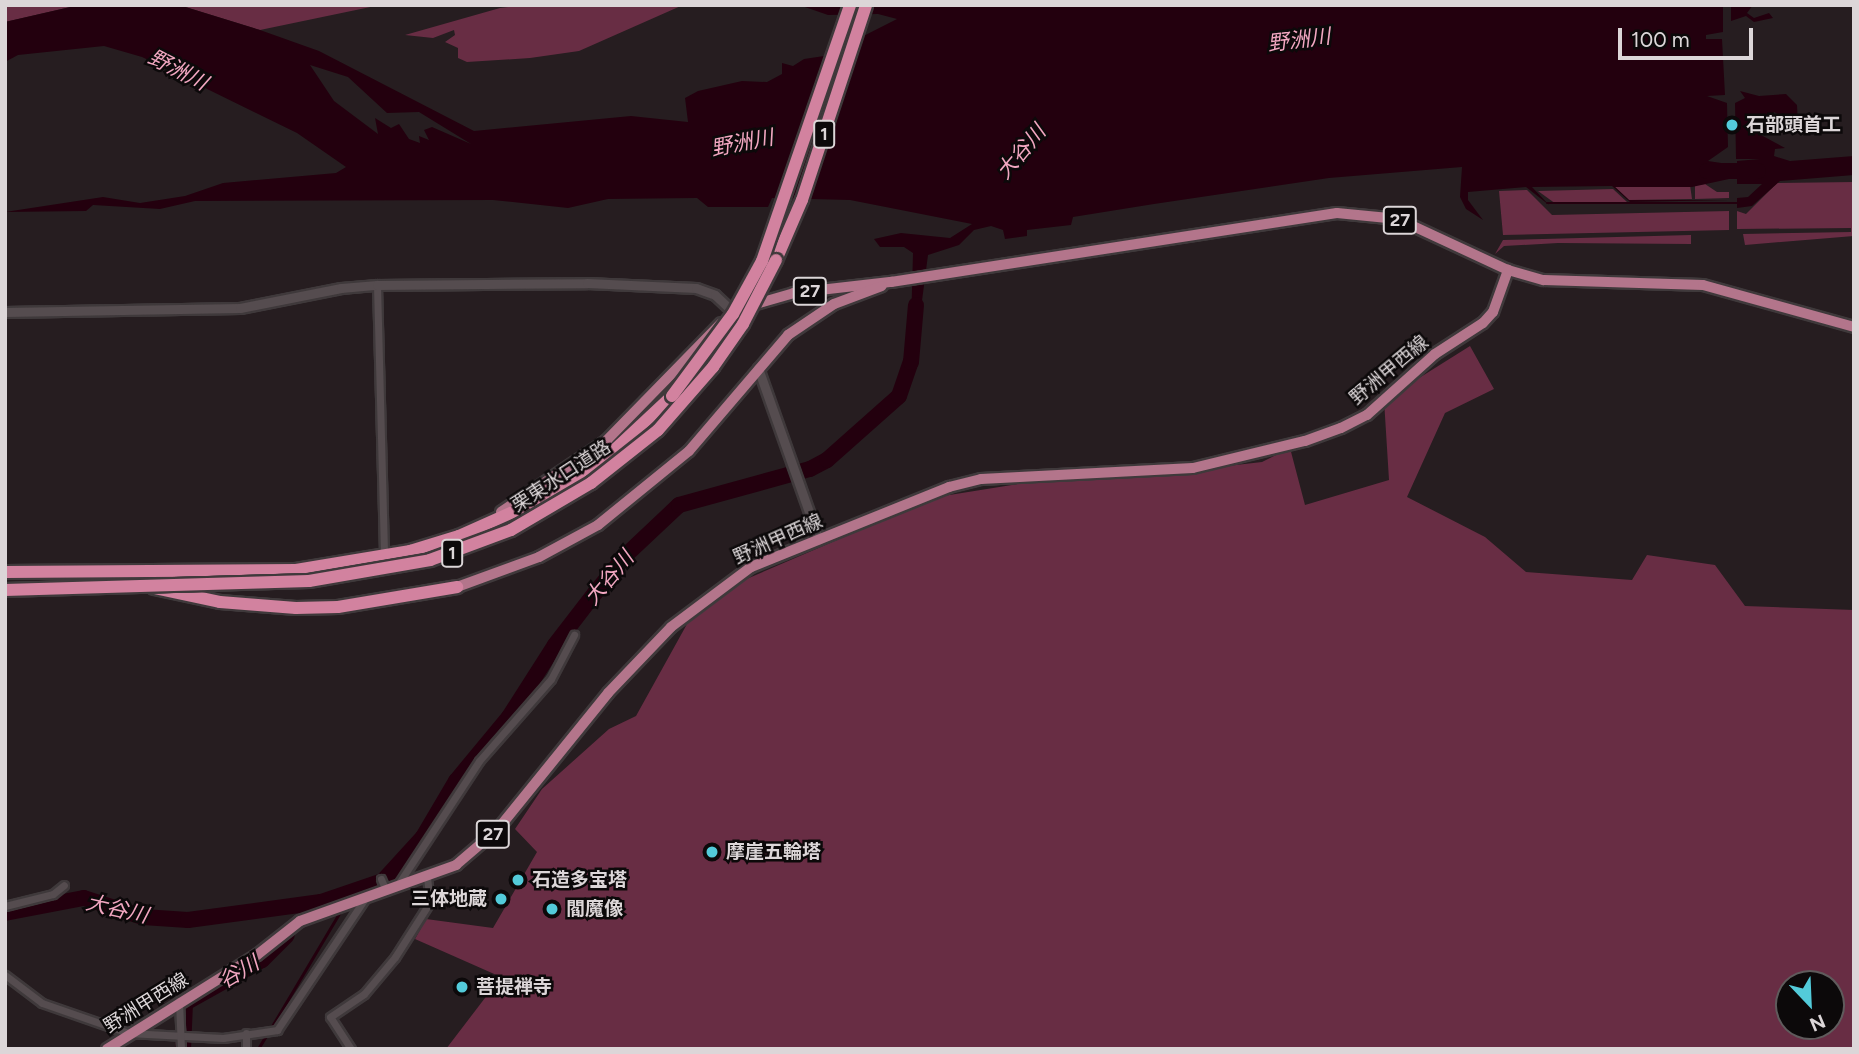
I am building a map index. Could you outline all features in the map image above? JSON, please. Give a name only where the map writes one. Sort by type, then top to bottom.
[{"type":"highway","name":"栗東水口道路","points":[[5,572],[246,572],[384,557],[458,536],[560,491],[610,454],[672,396],[733,314],[762,261],[850,5]]},
{"type":"highway","name":"栗東水口道路","points":[[5,590],[235,585],[385,571],[510,530],[591,483],[667,421],[713,367],[743,324],[802,200],[866,5]]},
{"type":"highway","name":"1","points":[[46,571],[228,603],[296,608],[338,607],[457,587]]},
{"type":"main road","name":"27","points":[[458,536],[526,498],[606,441],[732,312],[794,293],[905,280],[1337,213],[1398,219],[1508,270],[1544,281],[1588,285],[1703,285],[1854,327]]},
{"type":"main road","name":"野洲甲西線","points":[[107,1049],[179,1001],[257,956],[300,921],[427,878],[456,865],[498,829],[608,693],[671,627],[751,567],[981,479],[1193,468],[1305,442],[1341,428],[1367,415],[1434,354],[1483,323],[1493,312],[1508,270]]},
{"type":"main road","name":"27","points":[[457,587],[539,557],[598,525],[689,451],[788,335],[817,314],[891,282]]},
{"type":"street","points":[[5,312],[240,308],[341,288],[377,285],[677,284],[715,295],[732,312]]},
{"type":"street","points":[[377,285],[384,557]]},
{"type":"street","points":[[758,368],[819,540]]},
{"type":"street","points":[[381,879],[390,890],[416,862],[479,761],[551,679],[574,635]]},
{"type":"street","points":[[351,1049],[330,1017],[364,994],[394,957],[430,902],[427,878]]},
{"type":"street","points":[[5,906],[52,894],[64,885]]},
{"type":"street","points":[[5,975],[42,1003],[128,1033],[223,1038],[278,1030],[366,897]]},
{"type":"street","points":[[179,1001],[181,1049]]},
{"type":"street","points":[[246,1033],[246,1049]]},
{"type":"shaded area","points":[[5,5],[79,5],[5,22]]},
{"type":"shaded area","points":[[179,5],[380,5],[260,30]]},
{"type":"shaded area","points":[[526,5],[683,5],[579,51],[530,58],[467,62],[458,58],[458,48],[445,42],[455,35],[454,30],[433,38],[405,35],[500,8]]},
{"type":"shaded area","points":[[1854,182],[1854,236],[1745,245],[1743,234],[1851,232],[1851,228],[1737,229],[1737,211],[1746,214],[1777,183]]},
{"type":"shaded area","points":[[1705,184],[1717,192],[1729,192],[1729,198],[1695,199],[1695,185]]},
{"type":"shaded area","points":[[1690,185],[1692,199],[1629,200],[1614,186]]},
{"type":"shaded area","points":[[1613,189],[1627,202],[1556,204],[1538,191]]},
{"type":"shaded area","points":[[1527,190],[1552,215],[1729,211],[1729,230],[1503,235],[1499,191]]},
{"type":"shaded area","points":[[1691,235],[1691,244],[1558,243],[1504,246],[1495,254],[1503,240]]},
{"type":"shaded area","points":[[1470,346],[1494,389],[1445,413],[1407,497],[1485,537],[1526,572],[1632,580],[1647,555],[1715,565],[1745,606],[1854,610],[1854,1049],[446,1049],[501,977],[415,939],[426,919],[493,928],[537,852],[515,829],[542,789],[609,729],[636,716],[692,615],[721,590],[937,497],[1068,476],[1149,475],[1262,462],[1290,448],[1305,505],[1389,480],[1384,400]]},
{"type":"water","name":"野洲川","points":[[79,5],[179,5],[319,51],[474,131],[631,116],[688,122],[685,98],[698,91],[742,81],[767,82],[782,74],[782,63],[793,66],[804,59],[824,56],[897,19],[878,14],[828,15],[799,5],[1723,5],[1723,32],[1706,35],[1706,39],[1722,39],[1725,95],[1707,96],[1727,103],[1728,147],[1708,161],[1728,164],[1729,179],[1692,187],[1615,187],[1629,200],[1729,200],[1630,202],[1612,186],[1532,187],[1549,205],[1526,187],[1468,192],[1468,200],[1483,220],[1466,209],[1460,197],[1462,167],[1329,178],[1154,204],[1073,217],[1071,225],[1027,230],[1027,236],[1005,239],[1003,230],[991,226],[974,230],[959,245],[928,255],[920,316],[916,325],[911,325],[913,253],[904,247],[880,247],[874,239],[901,233],[950,238],[972,224],[850,200],[772,198],[768,207],[708,207],[697,198],[608,199],[568,208],[493,200],[195,201],[160,209],[93,205],[86,211],[5,212],[103,197],[140,203],[185,196],[223,183],[336,173],[346,167],[297,133],[142,57],[104,46],[18,55],[5,62],[5,22]],"holes":[[[310,65],[348,77],[387,113],[419,112],[471,144],[432,127],[424,130],[429,140],[419,136],[420,143],[409,139],[399,124],[391,128],[375,118],[378,134],[334,101]]]},
{"type":"water","points":[[1731,5],[1753,5],[1747,13],[1754,18],[1769,13],[1773,18],[1754,22],[1746,16],[1731,21]]},
{"type":"water","points":[[1740,91],[1759,96],[1786,94],[1797,105],[1798,125],[1774,112],[1761,135],[1785,148],[1775,149],[1774,156],[1790,161],[1854,156],[1854,175],[1780,181],[1752,206],[1737,208],[1737,198],[1748,197],[1762,184],[1737,184],[1737,161],[1760,159],[1736,159],[1735,103],[1745,98]]},
{"type":"waterway","points":[[1707,171],[1758,171]]},
{"type":"waterway","points":[[1547,203],[1739,203]]},
{"type":"waterway","name":"大谷川","points":[[5,913],[84,898],[143,917],[188,920],[321,902],[383,881],[423,837],[456,781],[509,717],[555,645],[595,593],[626,555],[679,505],[810,469],[827,460],[899,396],[911,362],[916,305]]},
{"type":"waterway","points":[[271,1028],[341,910]]},
{"type":"waterway","name":"谷川","points":[[183,1049],[185,1003],[262,960],[287,935]]},
{"type":"waterway","points":[[258,1049],[267,1034]]},
{"type":"place","name":"石部頭首工","points":[[1732,125]]},
{"type":"place","name":"摩崖五輪塔","points":[[712,852]]},
{"type":"place","name":"石造多宝塔","points":[[518,880]]},
{"type":"place","name":"三体地蔵","points":[[501,899]]},
{"type":"place","name":"閻魔像","points":[[552,909]]},
{"type":"place","name":"菩提禅寺","points":[[462,987]]}]
